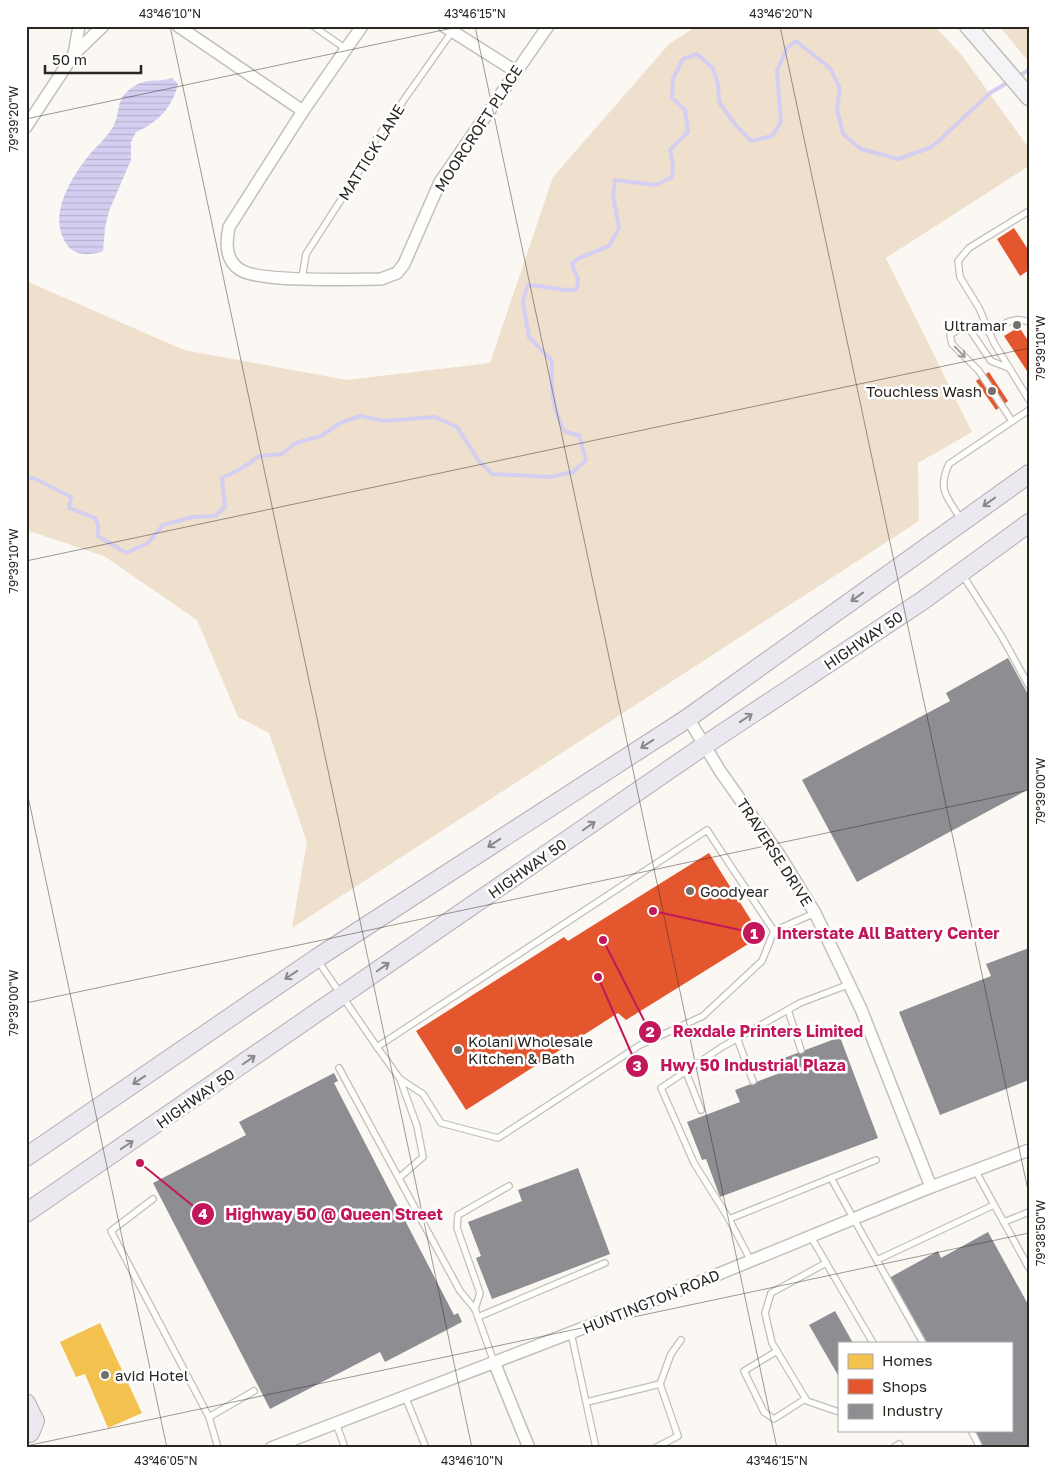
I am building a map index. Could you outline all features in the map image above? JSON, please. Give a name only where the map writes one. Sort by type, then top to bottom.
[{"type":"main road","points":[[26,1156],[317,958],[688,718],[1029,474]]},
{"type":"main road","name":"HIGHWAY 50","points":[[26,1213],[705,745],[922,601],[1029,523]]},
{"type":"main road","points":[[26,1144],[58,1122],[74,1124]]},
{"type":"main road","points":[[26,1218],[85,1178],[87,1172]]},
{"type":"main road","points":[[26,1403],[35,1421],[31,1435]]},
{"type":"street","points":[[74,54],[79,26]]},
{"type":"street","points":[[26,127],[74,54],[103,26]]},
{"type":"street","points":[[178,26],[303,111]]},
{"type":"street","name":"MOORCROFT PLACE","points":[[362,26],[303,111],[229,226],[226,240],[230,259],[240,271],[261,277],[302,278],[381,279],[397,273],[404,264],[440,182],[515,71],[548,26]]},
{"type":"street","points":[[968,26],[1029,97]]},
{"type":"street","points":[[451,28],[515,71]]},
{"type":"street","name":"TRAVERSE DRIVE","points":[[688,718],[720,770],[778,853],[815,914],[850,984],[931,1187]]},
{"type":"street","name":"HUNTINGTON ROAD","points":[[271,1448],[571,1333],[931,1187],[1029,1150]]},
{"type":"street","points":[[494,1362],[529,1448]]},
{"type":"lane","points":[[313,26],[346,49]]},
{"type":"lane","name":"MATTICK LANE","points":[[302,278],[306,254],[357,175],[372,145],[451,28]]},
{"type":"lane","points":[[1029,210],[969,248],[958,261],[960,277],[979,308],[989,332],[1009,368],[1029,400]]},
{"type":"lane","points":[[989,332],[1011,320],[1029,322]]},
{"type":"lane","points":[[1009,368],[991,361],[968,327],[961,328],[950,335],[952,344],[979,371],[1012,421]]},
{"type":"lane","points":[[962,521],[946,495],[943,478],[949,464],[1029,410]]},
{"type":"lane","points":[[961,573],[1002,637],[1029,686]]},
{"type":"lane","points":[[377,1047],[707,830],[774,931]]},
{"type":"lane","points":[[400,1079],[423,1094],[441,1123],[498,1138],[640,1045],[702,1016],[762,961],[774,931],[815,914]]},
{"type":"lane","points":[[317,958],[400,1079],[417,1126],[424,1157],[399,1178]]},
{"type":"lane","points":[[751,1261],[729,1220],[694,1163],[661,1088],[737,1038],[800,1003],[850,984]]},
{"type":"lane","points":[[788,1010],[801,1050]]},
{"type":"lane","points":[[737,1038],[752,1081]]},
{"type":"lane","points":[[339,1068],[460,1291],[475,1309],[494,1362]]},
{"type":"lane","points":[[686,1072],[701,1110]]},
{"type":"lane","points":[[729,1220],[876,1160]]},
{"type":"lane","points":[[976,1170],[1029,1268]]},
{"type":"lane","points":[[830,1178],[855,1219],[922,1342]]},
{"type":"lane","points":[[475,1309],[480,1293],[457,1228],[458,1215],[508,1186]]},
{"type":"lane","points":[[153,1199],[111,1231],[209,1417],[218,1448]]},
{"type":"lane","points":[[877,1260],[994,1205]]},
{"type":"lane","points":[[1004,1222],[1029,1212]]},
{"type":"lane","points":[[811,1237],[871,1342]]},
{"type":"lane","points":[[826,1263],[771,1293],[765,1313],[772,1343],[805,1399],[838,1412]]},
{"type":"lane","points":[[478,1317],[605,1264]]},
{"type":"lane","points":[[571,1333],[596,1448]]},
{"type":"lane","points":[[654,1448],[678,1436],[660,1384],[671,1354],[681,1340]]},
{"type":"lane","points":[[777,1351],[744,1371],[764,1412],[774,1419],[805,1399]]},
{"type":"lane","points":[[587,1402],[660,1384]]},
{"type":"lane","points":[[209,1417],[254,1391]]},
{"type":"lane","points":[[405,1396],[426,1448]]},
{"type":"lane","points":[[336,1423],[345,1448]]},
{"type":"lane","points":[[972,1432],[980,1448]]},
{"type":"lane","points":[[893,1448],[899,1444],[901,1448]]},
{"type":"shaded area","points":[[697,26],[934,26],[961,54],[1028,147],[1029,166],[886,258],[972,432],[918,463],[919,521],[292,928],[307,842],[269,733],[238,717],[197,620],[104,556],[26,530],[26,281],[184,350],[347,380],[490,363],[553,177],[669,44]]},
{"type":"shaded area","points":[[999,26],[1029,26],[1029,62]]},
{"type":"shaded area","points":[[172,78],[178,84],[172,100],[158,119],[136,132],[131,142],[131,160],[109,211],[103,251],[90,254],[71,250],[62,235],[59,224],[62,201],[73,179],[86,159],[113,127],[120,103],[125,94],[140,83]]},
{"type":"building: Homes","name":"avid Hotel","points":[[100,1323],[142,1413],[108,1428],[85,1374],[76,1377],[60,1342]]},
{"type":"building: Shops","points":[[1014,228],[1029,251],[1029,270],[1020,276],[997,239]]},
{"type":"building: Shops","points":[[1019,327],[1029,342],[1029,374],[1004,336]]},
{"type":"building: Shops","name":"Touchless Wash","points":[[989,372],[1008,401],[996,410],[976,381]]},
{"type":"building: Shops","points":[[709,853],[761,936],[626,1020],[618,1013],[466,1110],[416,1031],[564,937],[568,941]]},
{"type":"building: Industry","points":[[1008,658],[1029,696],[1029,789],[857,882],[802,780],[950,701],[946,693]]},
{"type":"building: Industry","points":[[1029,948],[1029,1080],[940,1115],[899,1012],[991,976],[986,964]]},
{"type":"building: Industry","points":[[840,1037],[878,1138],[720,1197],[706,1159],[702,1160],[687,1122],[740,1102],[735,1090],[788,1070],[784,1058]]},
{"type":"building: Industry","points":[[334,1073],[338,1081],[334,1083],[454,1315],[458,1313],[462,1322],[385,1362],[380,1352],[270,1409],[153,1183],[246,1135],[239,1122]]},
{"type":"building: Industry","points":[[578,1168],[610,1254],[492,1299],[476,1258],[481,1256],[468,1222],[522,1201],[518,1190]]},
{"type":"building: Industry","points":[[988,1232],[1029,1306],[1029,1448],[982,1448],[974,1432],[1012,1432],[1012,1342],[923,1342],[889,1278],[938,1251],[941,1258]]},
{"type":"building: Industry","points":[[835,1311],[852,1342],[838,1342],[838,1375],[809,1325]]},
{"type":"waterway","points":[[26,478],[34,478],[71,497],[69,508],[95,518],[98,525],[98,536],[126,553],[148,543],[163,525],[192,517],[215,516],[225,507],[222,478],[244,467],[259,456],[282,454],[296,443],[321,436],[340,423],[360,416],[384,421],[435,417],[457,427],[479,461],[492,474],[550,477],[573,472],[586,460],[579,435],[565,432],[557,415],[553,398],[552,361],[529,337],[523,301],[528,285],[566,290],[577,289],[578,279],[572,264],[577,259],[609,246],[619,228],[613,195],[615,180],[656,185],[672,177],[673,165],[670,150],[688,132],[685,110],[672,98],[673,79],[683,59],[697,54],[713,68],[718,84],[719,102],[734,123],[751,141],[772,136],[781,122],[777,71],[787,48],[796,41],[830,68],[840,89],[837,109],[843,134],[861,149],[898,159],[932,147],[990,93],[1010,81]]},
{"type":"waterway","points":[[1018,76],[1029,70]]},
{"type":"place","name":"Ultramar","points":[[1017,325]]},
{"type":"place","name":"Touchless Wash","points":[[992,391]]},
{"type":"place","name":"Goodyear","points":[[690,891]]},
{"type":"place","name":"Interstate All Battery Center","points":[[653,911]]},
{"type":"place","name":"Rexdale Printers Limited","points":[[603,940]]},
{"type":"place","name":"Hwy 50 Industrial Plaza","points":[[598,977]]},
{"type":"place","name":"Kolani Wholesale Kitchen & Bath","points":[[458,1050]]},
{"type":"place","name":"Highway 50 @ Queen Street","points":[[140,1163]]},
{"type":"place","name":"avid Hotel","points":[[105,1375]]}]
